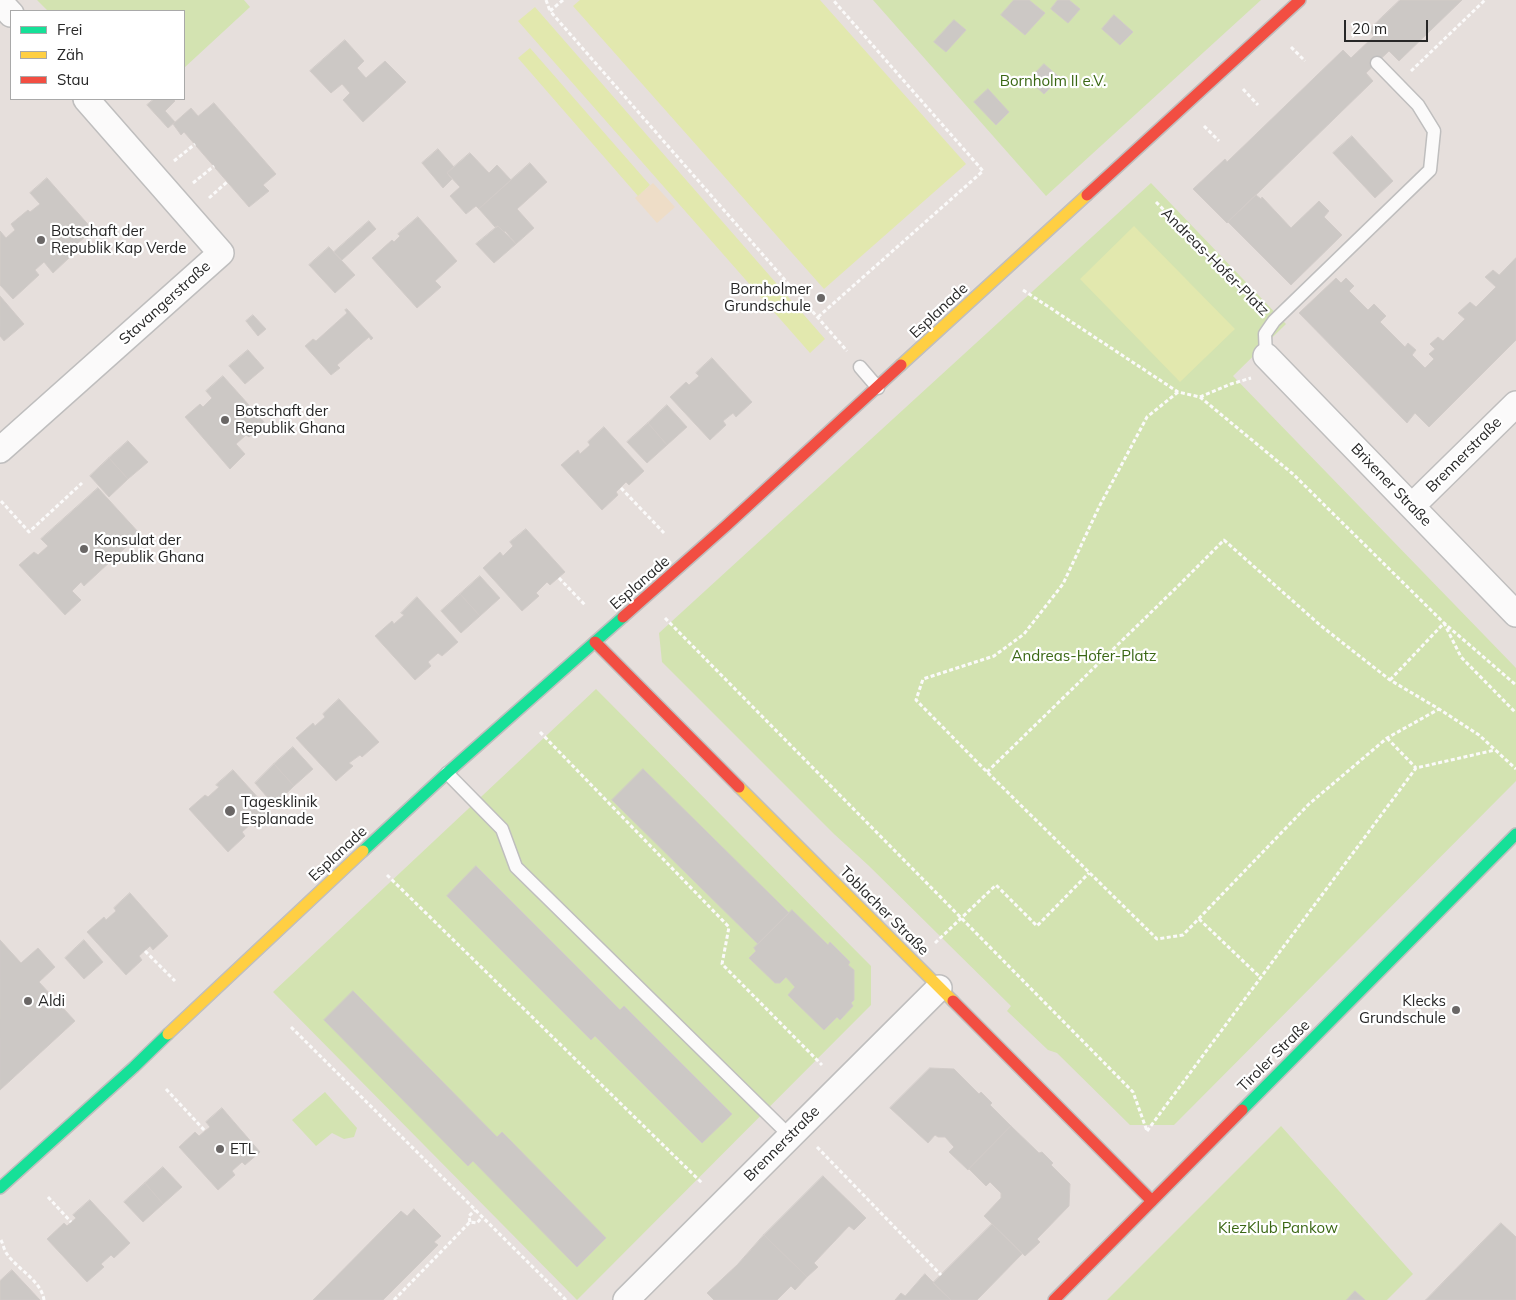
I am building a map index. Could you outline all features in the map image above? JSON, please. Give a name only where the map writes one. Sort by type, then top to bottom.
[{"type":"street","name":"Esplanade","points":[[0,1188],[134,1067],[235,970],[447,773],[676,571],[878,388],[1300,0]]},
{"type":"street","points":[[0,2],[10,13]]},
{"type":"street","name":"Stavangerstraße","points":[[0,450],[221,253],[87,100]]},
{"type":"street","name":"Brixener Straße","points":[[1272,363],[1516,614]]},
{"type":"street","name":"Brennerstraße","points":[[1412,506],[1516,404]]},
{"type":"street","name":"Toblacher Straße","points":[[595,642],[1152,1201]]},
{"type":"street","name":"Tiroler Straße","points":[[1054,1300],[1516,834]]},
{"type":"street","name":"Brennerstraße","points":[[626,1300],[939,988]]},
{"type":"lane","points":[[1272,363],[1265,334],[1274,321],[1430,170],[1434,131],[1418,105],[1377,63]]},
{"type":"lane","points":[[860,367],[878,388]]},
{"type":"lane","points":[[447,773],[502,829],[516,867],[790,1136]]},
{"type":"path","points":[[546,0],[550,11],[860,367]]},
{"type":"path","points":[[550,11],[563,0]]},
{"type":"path","points":[[818,317],[983,171],[833,0]]},
{"type":"path","points":[[1397,84],[1485,0]]},
{"type":"path","points":[[1284,40],[1304,61]]},
{"type":"path","points":[[1240,86],[1258,105]]},
{"type":"path","points":[[1201,123],[1219,141]]},
{"type":"path","points":[[172,163],[195,144]]},
{"type":"path","points":[[191,185],[214,166]]},
{"type":"path","points":[[205,201],[227,182]]},
{"type":"path","name":"Andreas-Hofer-Platz","points":[[1156,202],[1274,321]]},
{"type":"path","points":[[1021,288],[1178,392],[1200,397],[1293,474],[1444,623],[1516,685]]},
{"type":"path","points":[[1200,397],[1272,363]]},
{"type":"path","points":[[1178,392],[1147,417],[1099,506],[1063,584],[1024,634],[994,656],[923,679],[916,700],[1157,938],[1183,935],[1309,804],[1387,738],[1439,709]]},
{"type":"path","points":[[1,502],[29,532],[82,483]]},
{"type":"path","points":[[621,488],[664,533]]},
{"type":"path","points":[[987,772],[1224,540],[1320,625],[1390,680],[1480,735],[1516,769]]},
{"type":"path","points":[[559,578],[585,605]]},
{"type":"path","points":[[664,618],[1133,1092],[1147,1131],[1416,768],[1496,750]]},
{"type":"path","points":[[1390,680],[1444,623]]},
{"type":"path","points":[[1444,623],[1461,657],[1516,713]]},
{"type":"path","points":[[540,732],[729,927],[722,964],[822,1065]]},
{"type":"path","points":[[1387,738],[1416,768]]},
{"type":"path","points":[[914,963],[996,885],[1037,926],[1089,872]]},
{"type":"path","points":[[387,875],[704,1184]]},
{"type":"path","points":[[1199,919],[1261,978]]},
{"type":"path","points":[[145,951],[175,981]]},
{"type":"path","points":[[291,1027],[566,1300]]},
{"type":"path","points":[[166,1090],[205,1131]]},
{"type":"path","points":[[817,1146],[941,1275]]},
{"type":"path","points":[[48,1197],[71,1222]]},
{"type":"path","points":[[470,1222],[469,1216],[475,1210]]},
{"type":"path","points":[[470,1222],[477,1223],[482,1217]]},
{"type":"path","points":[[394,1300],[470,1222]]},
{"type":"path","points":[[1,1240],[7,1254],[43,1292],[44,1300]]},
{"type":"green space","points":[[37,0],[244,0],[250,7],[185,67],[185,10],[47,10]]},
{"type":"green space","points":[[580,0],[820,0],[966,164],[824,289],[573,6]]},
{"type":"green space","name":"Bornholm II e.V.","points":[[873,0],[1261,0],[1046,196]]},
{"type":"green space","points":[[535,7],[825,339],[810,353],[518,21]]},
{"type":"green space","points":[[530,48],[650,185],[638,196],[518,58]]},
{"type":"green space","name":"Andreas-Hofer-Platz","points":[[1151,183],[1286,324],[1233,376],[1516,668],[1516,781],[1174,1125],[1130,1125],[1057,1053],[1048,1050],[1007,1011],[1011,1006],[834,834],[662,662],[659,633]]},
{"type":"green space","points":[[1134,226],[1235,329],[1180,382],[1080,279]]},
{"type":"green space","points":[[596,689],[871,966],[871,1005],[577,1300],[273,992]]},
{"type":"green space","points":[[325,1092],[357,1128],[354,1137],[344,1139],[332,1133],[316,1146],[292,1120]]},
{"type":"green space","name":"KiezKlub Pankow","points":[[1281,1126],[1413,1274],[1387,1300],[1107,1300]]},
{"type":"sand","points":[[653,183],[675,207],[657,223],[635,198]]},
{"type":"building","points":[[1014,0],[1029,0],[1045,13],[1025,35],[1001,15]]},
{"type":"building","points":[[1058,0],[1069,0],[1080,9],[1068,23],[1051,9]]},
{"type":"building","points":[[1400,0],[1462,0],[1399,61],[1389,51],[1366,73],[1373,81],[1227,223],[1193,189],[1225,159],[1227,162],[1343,50],[1351,58],[1374,36],[1369,30]]},
{"type":"building","points":[[1114,15],[1133,32],[1120,45],[1102,29]]},
{"type":"building","points":[[954,20],[966,30],[946,52],[934,42]]},
{"type":"building","points":[[345,40],[364,61],[357,68],[366,78],[385,61],[406,82],[363,122],[343,100],[350,93],[342,84],[331,93],[310,71]]},
{"type":"building","points":[[1044,64],[1060,78],[1044,94],[1029,80]]},
{"type":"building","points":[[988,89],[1009,112],[996,125],[974,102]]},
{"type":"building","points":[[153,100],[174,100],[165,111],[175,122],[168,128],[147,105]]},
{"type":"building","points":[[214,103],[276,174],[263,185],[269,191],[249,207],[184,132],[181,135],[173,124],[191,108],[198,116]]},
{"type":"building","points":[[1352,136],[1393,181],[1375,198],[1333,153]]},
{"type":"building","points":[[438,149],[454,167],[447,173],[452,179],[443,188],[422,163]]},
{"type":"building","points":[[470,153],[489,173],[497,165],[511,180],[479,209],[476,206],[466,214],[450,196],[460,187],[447,173]]},
{"type":"building","points":[[530,163],[547,182],[517,209],[534,228],[516,244],[505,231],[498,226],[495,227],[479,209]]},
{"type":"building","name":"Botschaft der Republik Kap Verde","points":[[47,178],[93,230],[76,245],[74,242],[64,251],[70,257],[53,273],[44,262],[35,270],[39,275],[13,299],[0,285],[0,231],[6,238],[15,230],[11,224],[28,210],[30,212],[40,204],[30,193]]},
{"type":"building","points":[[1256,195],[1261,199],[1262,197],[1291,228],[1319,201],[1329,211],[1324,217],[1342,235],[1291,285],[1228,222]]},
{"type":"building","points":[[418,217],[457,261],[435,281],[441,287],[417,308],[372,258],[392,240],[394,242],[400,236],[398,234]]},
{"type":"building","points":[[369,221],[376,229],[342,260],[334,252]]},
{"type":"building","points":[[498,226],[516,244],[494,263],[476,244]]},
{"type":"building","points":[[329,247],[355,275],[335,293],[309,265]]},
{"type":"building","points":[[1516,258],[1516,340],[1429,427],[1415,413],[1407,423],[1299,313],[1336,278],[1341,283],[1346,278],[1354,286],[1349,291],[1368,310],[1374,304],[1386,316],[1380,322],[1405,347],[1408,343],[1416,350],[1412,355],[1425,368],[1434,359],[1429,354],[1435,349],[1430,344],[1438,337],[1443,341],[1465,319],[1458,313],[1470,302],[1476,307],[1496,287],[1485,277],[1493,270],[1499,275]]},
{"type":"building","points":[[0,296],[24,324],[4,341],[0,336]]},
{"type":"building","points":[[347,309],[373,338],[371,340],[369,337],[337,365],[340,368],[331,375],[305,346],[313,339],[316,341],[347,313],[345,310]]},
{"type":"building","points":[[253,315],[266,329],[258,336],[246,321]]},
{"type":"building","points":[[248,350],[264,368],[245,384],[229,366]]},
{"type":"building","points":[[712,358],[752,402],[736,417],[733,413],[723,421],[726,425],[710,440],[670,397],[686,382],[689,385],[699,376],[696,373]]},
{"type":"building","name":"Botschaft der Republik Ghana","points":[[223,376],[265,423],[249,437],[246,435],[236,444],[245,454],[230,469],[185,417],[200,404],[203,407],[212,398],[206,391]]},
{"type":"building","points":[[667,405],[687,427],[667,445],[648,423]]},
{"type":"building","points":[[648,423],[667,445],[647,463],[627,442]]},
{"type":"building","points":[[604,427],[644,471],[629,485],[626,482],[616,492],[618,495],[602,510],[561,465],[578,450],[580,454],[590,445],[588,442]]},
{"type":"building","points":[[128,441],[148,462],[128,479],[109,458]]},
{"type":"building","points":[[109,458],[128,479],[109,497],[90,476]]},
{"type":"building","name":"Konsulat der Republik Ghana","points":[[98,488],[140,534],[84,586],[81,582],[72,591],[81,600],[65,615],[19,565],[34,552],[38,555],[48,546],[41,539]]},
{"type":"building","points":[[526,529],[565,572],[550,585],[547,582],[536,593],[539,596],[522,611],[483,568],[500,552],[503,556],[513,546],[510,542]]},
{"type":"building","points":[[480,576],[500,598],[480,616],[460,594]]},
{"type":"building","points":[[460,594],[480,616],[461,633],[441,611]]},
{"type":"building","points":[[417,597],[458,642],[442,656],[438,653],[428,662],[431,666],[415,680],[375,636],[392,621],[394,624],[404,615],[401,613]]},
{"type":"building","points":[[339,699],[379,742],[362,757],[360,755],[349,763],[353,766],[336,781],[296,738],[313,723],[315,726],[325,717],[323,714]]},
{"type":"building","points":[[293,747],[313,769],[294,786],[274,764]]},
{"type":"building","points":[[274,764],[294,786],[274,805],[255,783]]},
{"type":"building","points":[[643,769],[789,913],[758,944],[612,800]]},
{"type":"building","name":"Tagesklinik Esplanade","points":[[233,770],[271,812],[255,827],[252,823],[242,832],[245,836],[228,852],[189,809],[205,795],[208,797],[219,787],[216,785]]},
{"type":"building","points":[[476,866],[620,1010],[624,1006],[732,1114],[702,1143],[595,1036],[591,1040],[447,896]]},
{"type":"building","points":[[130,893],[168,936],[153,950],[150,946],[139,956],[142,960],[126,975],[87,932],[104,917],[106,920],[116,911],[114,908]]},
{"type":"building","points":[[792,910],[828,945],[830,942],[850,962],[848,965],[854,970],[854,1000],[851,1003],[853,1006],[840,1020],[837,1017],[824,1030],[788,995],[795,987],[786,977],[780,983],[775,983],[749,958],[756,951],[754,948]]},
{"type":"building","name":"Aldi","points":[[0,940],[21,963],[38,948],[55,967],[39,982],[75,1021],[0,1090]]},
{"type":"building","points":[[84,940],[103,962],[84,979],[65,958]]},
{"type":"building","points":[[353,991],[497,1137],[502,1132],[606,1238],[577,1267],[473,1161],[468,1166],[324,1020]]},
{"type":"building","points":[[930,1068],[954,1069],[979,1094],[981,1092],[992,1103],[990,1105],[1011,1126],[968,1170],[949,1152],[954,1147],[945,1137],[935,1135],[928,1143],[890,1108]]},
{"type":"building","name":"ETL","points":[[222,1108],[260,1152],[245,1165],[242,1162],[232,1171],[235,1175],[218,1190],[179,1147],[195,1132],[199,1136],[210,1127],[206,1122]]},
{"type":"building","points":[[1011,1126],[1039,1153],[1042,1152],[1053,1163],[1051,1165],[1070,1184],[1069,1206],[1037,1239],[1040,1242],[1025,1256],[984,1216],[1001,1198],[1001,1193],[990,1182],[986,1186],[969,1169]]},
{"type":"building","points":[[163,1167],[182,1187],[163,1204],[145,1183]]},
{"type":"building","points":[[823,1176],[866,1218],[854,1230],[849,1226],[814,1263],[818,1267],[807,1277],[764,1235]]},
{"type":"building","points":[[145,1183],[163,1204],[143,1222],[124,1202]]},
{"type":"building","points":[[90,1200],[130,1243],[114,1258],[111,1255],[101,1264],[104,1267],[87,1282],[47,1239],[64,1223],[67,1226],[76,1218],[73,1215]]},
{"type":"building","points":[[414,1209],[441,1236],[434,1242],[438,1245],[383,1300],[313,1300],[401,1211],[407,1216]]},
{"type":"building","points":[[1501,1223],[1516,1237],[1516,1300],[1426,1300]]},
{"type":"building","points":[[992,1224],[1022,1254],[977,1300],[951,1300],[933,1283]]},
{"type":"building","points":[[764,1235],[807,1277],[795,1290],[791,1286],[777,1300],[714,1300],[707,1293],[737,1265]]},
{"type":"building","points":[[12,1270],[40,1300],[0,1300],[0,1281]]},
{"type":"building","points":[[925,1274],[951,1300],[895,1300],[901,1293],[905,1296]]},
{"type":"building","points":[[1355,1291],[1365,1300],[1347,1300]]},
{"type":"traffic: fast","points":[[363,851],[447,773],[623,617]]},
{"type":"traffic: fast","points":[[1242,1110],[1516,834]]},
{"type":"traffic: fast","points":[[0,1188],[168,1034]]},
{"type":"traffic: slow","points":[[901,365],[1087,195]]},
{"type":"traffic: slow","points":[[739,787],[953,1001]]},
{"type":"traffic: slow","points":[[168,1034],[363,851]]},
{"type":"traffic: jam","points":[[1087,195],[1300,0]]},
{"type":"traffic: jam","points":[[623,617],[727,525],[901,365]]},
{"type":"traffic: jam","points":[[595,642],[739,787]]},
{"type":"traffic: jam","points":[[953,1001],[1152,1201]]},
{"type":"traffic: jam","points":[[1054,1300],[1242,1110]]},
{"type":"place","name":"Botschaft der Republik Kap Verde","points":[[41,240]]},
{"type":"place","name":"Bornholmer Grundschule","points":[[821,298]]},
{"type":"place","name":"Botschaft der Republik Ghana","points":[[225,420]]},
{"type":"place","name":"Konsulat der Republik Ghana","points":[[84,549]]},
{"type":"place","name":"Tagesklinik Esplanade","points":[[230,811]]},
{"type":"place","name":"Aldi","points":[[28,1001]]},
{"type":"place","name":"Klecks Grundschule","points":[[1456,1010]]},
{"type":"place","name":"ETL","points":[[220,1149]]}]
